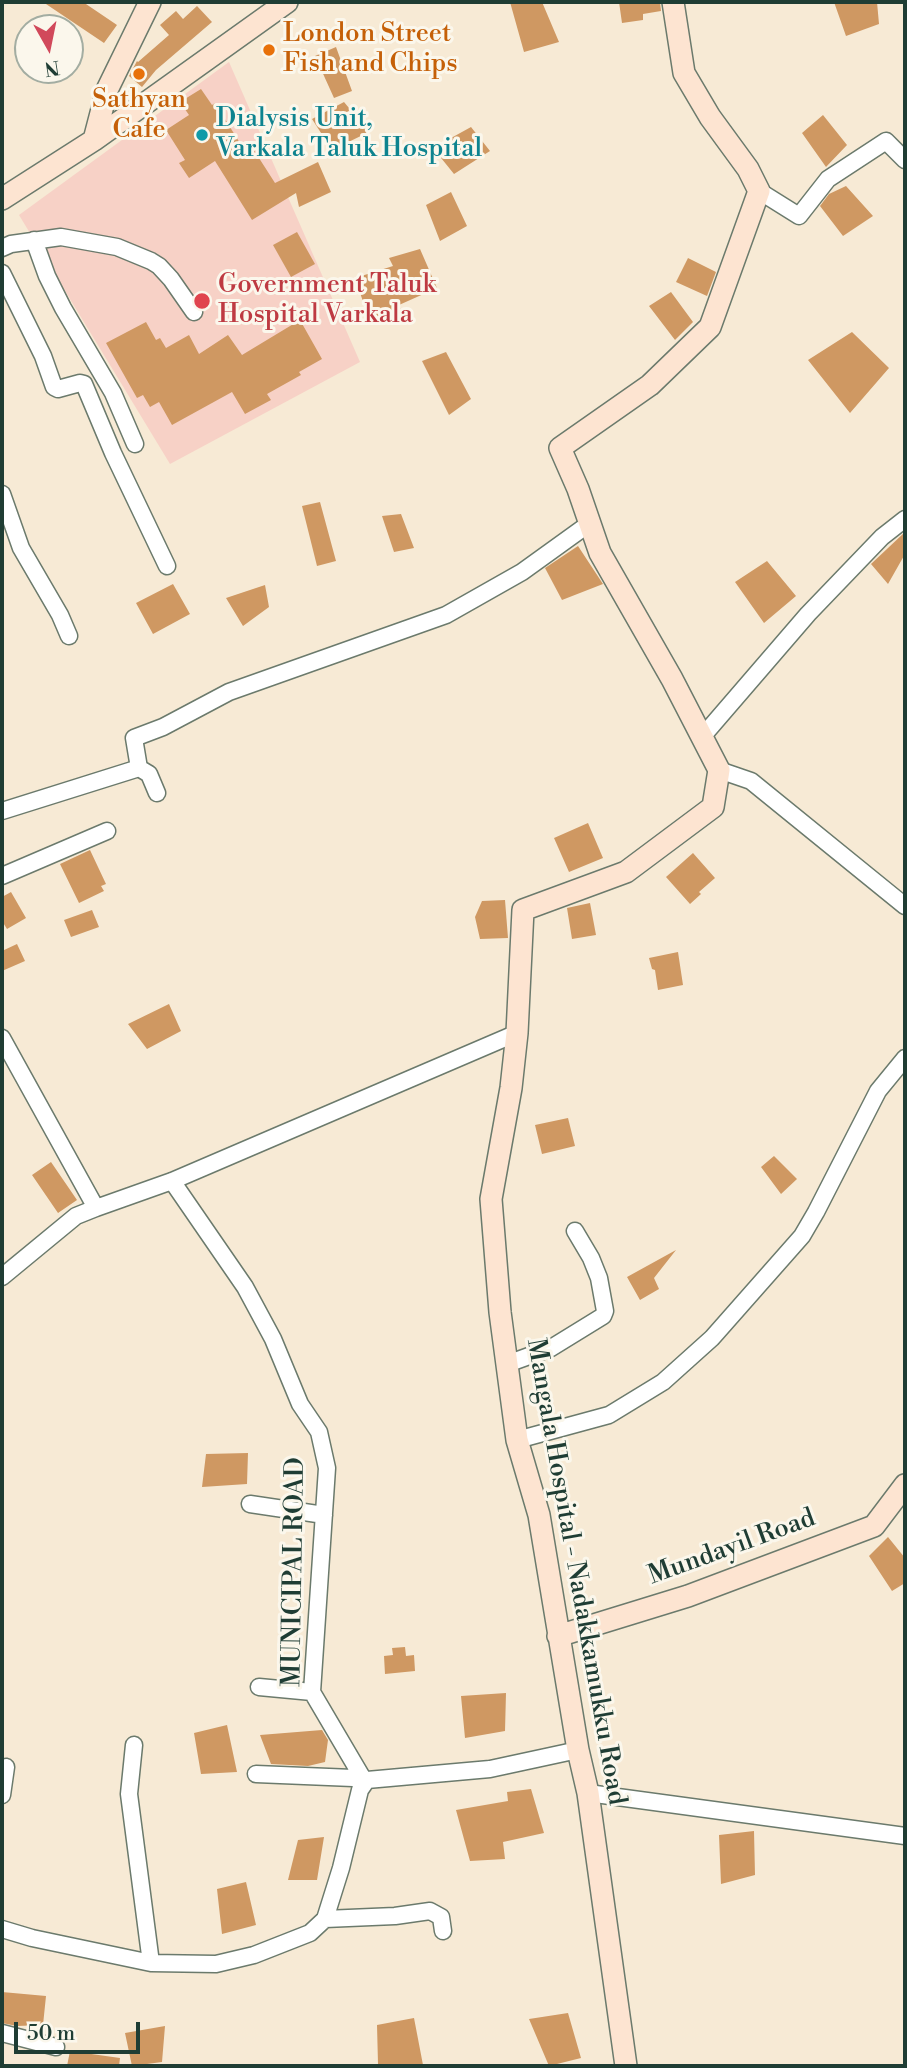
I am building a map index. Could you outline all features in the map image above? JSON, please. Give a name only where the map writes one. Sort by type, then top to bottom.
[{"type":"main road","points":[[94,140],[107,90],[150,2]]},
{"type":"main road","points":[[2,199],[94,140],[287,2]]},
{"type":"main road","points":[[673,2],[684,73],[759,191],[710,327],[650,385],[560,448],[600,553],[672,679],[719,770]]},
{"type":"main road","name":"Mangala Hospital - Nadakkamukku Road","points":[[626,2066],[588,1793],[578,1750],[539,1515],[517,1440],[495,1260],[491,1199],[511,1088],[517,1034],[523,910],[626,872],[713,807],[719,770]]},
{"type":"main road","name":"Mundayil Road","points":[[558,1636],[688,1596],[874,1526],[905,1485]]},
{"type":"street","points":[[759,191],[799,216],[828,179],[886,141],[905,160]]},
{"type":"street","points":[[2,248],[11,244],[61,237],[117,247],[151,261],[171,279],[194,312]]},
{"type":"street","points":[[34,240],[52,287],[113,393],[135,444]]},
{"type":"street","points":[[2,273],[43,356],[54,387],[58,389],[84,384],[113,453],[167,566]]},
{"type":"street","points":[[2,494],[21,548],[60,615],[69,636]]},
{"type":"street","points":[[702,737],[808,614],[881,537],[905,519]]},
{"type":"street","points":[[139,768],[134,738],[163,727],[229,692],[446,615],[522,572],[590,523]]},
{"type":"street","points":[[2,811],[139,768],[149,774],[157,793]]},
{"type":"street","points":[[719,770],[751,781],[905,906]]},
{"type":"street","points":[[2,876],[107,831]]},
{"type":"street","points":[[2,1277],[76,1216],[172,1181],[517,1034]]},
{"type":"street","points":[[2,1038],[96,1208]]},
{"type":"street","points":[[517,1440],[609,1415],[663,1382],[712,1338],[802,1236],[817,1212],[878,1091],[905,1058]]},
{"type":"street","name":"MUNICIPAL ROAD","points":[[172,1181],[245,1287],[273,1339],[299,1404],[319,1432],[327,1468],[312,1692],[365,1782]]},
{"type":"street","points":[[507,1364],[551,1348],[603,1316],[604,1304],[599,1278],[575,1231]]},
{"type":"street","points":[[250,1504],[324,1515]]},
{"type":"street","points":[[259,1687],[312,1692]]},
{"type":"street","points":[[134,1745],[129,1794],[151,1963]]},
{"type":"street","points":[[2,1929],[32,1938],[151,1963],[216,1964],[254,1955],[310,1933],[325,1919],[360,1790],[365,1782],[373,1778],[491,1769],[578,1750]]},
{"type":"street","points":[[2,1795],[6,1767]]},
{"type":"street","points":[[256,1774],[353,1778],[365,1782]]},
{"type":"street","points":[[588,1793],[905,1836]]},
{"type":"street","points":[[325,1919],[395,1916],[430,1911],[441,1917],[443,1931]]},
{"type":"street","points":[[2,2033],[55,2047]]},
{"type":"shaded area","name":"Government Taluk Hospital Varkala","points":[[229,62],[360,362],[170,464],[19,215]]},
{"type":"building","points":[[43,2],[83,2],[117,25],[104,43],[84,30],[84,14],[61,14]]},
{"type":"building","points":[[510,2],[542,2],[559,42],[524,52]]},
{"type":"building","points":[[619,2],[660,2],[661,11],[643,14],[643,20],[622,23]]},
{"type":"building","points":[[834,2],[877,2],[879,24],[846,36]]},
{"type":"building","points":[[197,6],[212,22],[156,70],[142,87],[129,76],[137,61],[169,35],[160,25],[176,11],[183,19]]},
{"type":"building","points":[[336,47],[352,91],[334,98],[315,56]]},
{"type":"building","points":[[201,89],[212,105],[215,103],[243,148],[250,144],[275,183],[318,162],[331,192],[299,207],[296,193],[252,220],[215,161],[189,178],[179,163],[185,160],[166,130],[189,115],[180,102]]},
{"type":"building","points":[[344,102],[369,132],[332,150],[312,119]]},
{"type":"building","points":[[823,115],[847,145],[826,167],[802,133]]},
{"type":"building","points":[[471,127],[490,151],[454,174],[433,148]]},
{"type":"building","points":[[846,186],[873,216],[843,236],[820,206],[829,194]]},
{"type":"building","points":[[451,192],[467,226],[440,241],[426,205]]},
{"type":"building","points":[[297,232],[315,264],[291,277],[273,245]]},
{"type":"building","points":[[420,249],[437,288],[399,305],[401,311],[371,325],[355,278],[393,266],[389,258]]},
{"type":"building","points":[[688,258],[716,272],[707,296],[676,282]]},
{"type":"building","points":[[671,292],[693,322],[675,340],[649,306]]},
{"type":"building","points":[[300,320],[322,359],[299,372],[301,375],[267,394],[271,400],[245,414],[232,392],[172,425],[159,402],[150,407],[143,395],[137,398],[106,343],[146,322],[156,340],[160,338],[166,348],[189,335],[199,354],[228,335],[242,355]]},
{"type":"building","points":[[852,332],[889,368],[850,413],[808,360]]},
{"type":"building","points":[[446,352],[471,399],[449,415],[422,361]]},
{"type":"building","points":[[320,502],[336,561],[317,566],[302,506]]},
{"type":"building","points":[[401,514],[414,548],[394,552],[382,516]]},
{"type":"building","points":[[905,532],[905,554],[888,584],[871,564]]},
{"type":"building","points":[[578,546],[603,584],[562,600],[545,568]]},
{"type":"building","points":[[767,561],[796,596],[764,623],[735,582]]},
{"type":"building","points":[[173,584],[190,614],[153,634],[136,603]]},
{"type":"building","points":[[265,585],[269,607],[243,626],[226,598]]},
{"type":"building","points":[[588,823],[603,858],[569,872],[554,838]]},
{"type":"building","points":[[90,850],[106,884],[101,886],[104,891],[79,903],[60,864]]},
{"type":"building","points":[[693,853],[715,878],[690,904],[666,877]]},
{"type":"building","points":[[11,892],[26,918],[7,929],[2,921],[2,897]]},
{"type":"building","points":[[505,900],[508,938],[480,939],[475,917],[482,901]]},
{"type":"building","points":[[590,903],[596,935],[572,939],[567,908]]},
{"type":"building","points":[[92,910],[99,927],[71,937],[64,920]]},
{"type":"building","points":[[17,944],[25,961],[2,971],[2,951]]},
{"type":"building","points":[[678,952],[683,985],[658,990],[655,970],[652,969],[649,958]]},
{"type":"building","points":[[169,1004],[181,1031],[147,1049],[128,1024]]},
{"type":"building","points":[[568,1118],[575,1146],[542,1154],[535,1125]]},
{"type":"building","points":[[774,1156],[797,1179],[781,1194],[761,1167]]},
{"type":"building","points":[[51,1162],[77,1200],[58,1213],[32,1175]]},
{"type":"building","points":[[676,1250],[654,1278],[659,1289],[640,1300],[627,1277]]},
{"type":"building","points":[[248,1453],[247,1484],[202,1487],[206,1454]]},
{"type":"building","points":[[888,1537],[905,1558],[905,1583],[892,1591],[869,1556]]},
{"type":"building","points":[[405,1647],[406,1656],[414,1655],[415,1671],[385,1674],[384,1656],[393,1655],[392,1648]]},
{"type":"building","points":[[506,1693],[505,1731],[465,1738],[461,1696]]},
{"type":"building","points":[[227,1725],[237,1772],[201,1774],[194,1733]]},
{"type":"building","points":[[322,1730],[328,1740],[325,1762],[308,1766],[271,1764],[260,1735]]},
{"type":"building","points":[[531,1789],[544,1833],[503,1842],[505,1859],[470,1861],[456,1810],[508,1801],[507,1792]]},
{"type":"building","points":[[754,1831],[755,1875],[721,1884],[719,1835]]},
{"type":"building","points":[[324,1837],[317,1880],[288,1880],[298,1840]]},
{"type":"building","points":[[246,1882],[256,1925],[222,1934],[217,1889]]},
{"type":"building","points":[[2,1992],[46,1996],[43,2025],[17,2026],[2,2023]]},
{"type":"building","points":[[568,2013],[581,2058],[549,2066],[529,2019]]},
{"type":"building","points":[[414,2018],[423,2065],[378,2064],[377,2025]]},
{"type":"building","points":[[165,2026],[162,2062],[132,2066],[125,2033]]},
{"type":"building","points":[[70,2051],[120,2058],[119,2066],[67,2066]]},
{"type":"place","name":"London Street Fish and Chips","points":[[269,50]]},
{"type":"place","name":"Sathyan Cafe","points":[[139,74]]},
{"type":"place","name":"Dialysis Unit, Varkala Taluk Hospital","points":[[202,135]]},
{"type":"place","name":"Government Taluk Hospital Varkala","points":[[202,301]]}]
